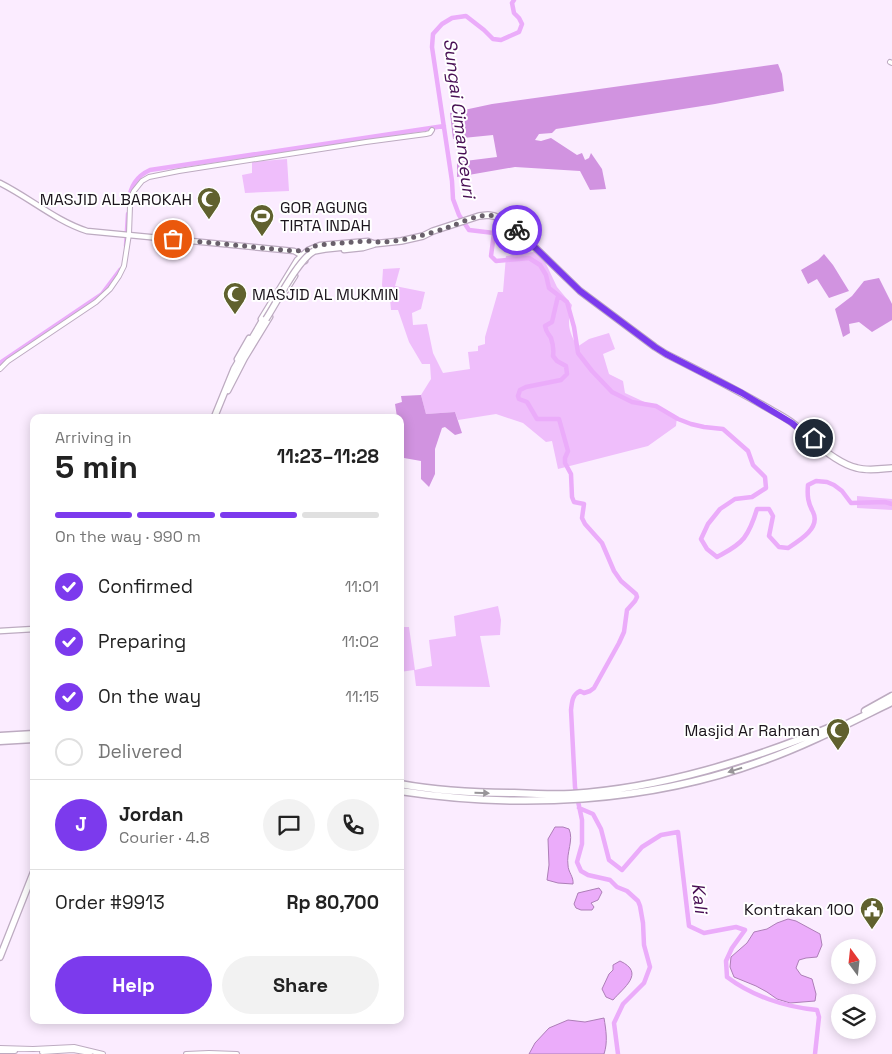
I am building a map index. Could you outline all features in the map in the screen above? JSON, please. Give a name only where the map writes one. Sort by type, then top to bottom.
[{"type":"highway","points":[[217,414],[235,369],[248,344],[290,276],[309,252],[318,248],[401,241],[488,215],[502,218],[508,222],[580,291],[666,354],[742,393],[792,423],[802,432],[806,432],[855,466],[866,468],[892,467]]},
{"type":"highway","points":[[404,786],[416,790],[461,795],[571,797],[648,784],[689,776],[732,764],[786,745],[841,723],[892,696]]},
{"type":"highway","points":[[579,796],[615,796],[650,790],[744,767],[812,741],[892,702]]},
{"type":"highway","points":[[0,736],[30,734]]},
{"type":"highway","points":[[0,741],[30,739]]},
{"type":"highway","points":[[404,794],[416,790]]},
{"type":"highway","points":[[0,957],[30,881]]},
{"type":"main road","points":[[0,183],[73,226],[87,230],[294,251],[308,250]]},
{"type":"main road","points":[[226,391],[233,366],[301,255],[315,246],[328,244],[368,241],[374,244]]},
{"type":"main road","points":[[226,391],[305,261],[317,253],[363,248],[374,244]]},
{"type":"main road","points":[[294,251],[301,255],[305,261]]},
{"type":"main road","points":[[293,267],[294,271],[298,272]]},
{"type":"main road","points":[[266,311],[268,314],[272,313]]},
{"type":"main road","points":[[0,631],[30,629]]},
{"type":"street","points":[[0,369],[5,363],[96,302],[107,292],[124,266],[129,234],[131,197],[137,186],[149,177],[426,134],[432,130]]},
{"type":"street","points":[[0,1049],[38,1052],[77,1047],[103,1054]]},
{"type":"street","points":[[69,1049],[94,1054]]},
{"type":"street","points":[[186,1054],[237,1054]]},
{"type":"shaded area","points":[[778,64],[782,74],[784,91],[556,129],[552,133],[539,134],[535,140],[541,141],[551,138],[577,155],[582,153],[585,160],[589,158],[591,153],[602,169],[606,189],[590,190],[580,171],[515,167],[457,177],[457,162],[497,157],[493,135],[453,139],[450,113],[492,104]]},
{"type":"shaded area","points":[[287,159],[289,191],[245,193],[242,175],[252,173],[252,162]]},
{"type":"shaded area","points":[[540,251],[557,287],[572,305],[569,326],[577,347],[589,339],[609,333],[615,349],[603,354],[609,374],[623,381],[625,393],[677,417],[676,426],[648,446],[558,469],[552,441],[546,442],[523,423],[496,414],[458,420],[455,412],[426,414],[421,395],[431,379],[430,364],[422,364],[409,342],[398,310],[391,310],[390,299],[385,298],[382,285],[383,269],[400,268],[395,286],[425,292],[421,309],[412,313],[413,325],[427,324],[433,353],[443,373],[470,369],[468,352],[478,351],[478,346],[485,344],[485,337],[498,292],[503,292],[506,256]]},
{"type":"shaded area","points":[[824,254],[849,291],[829,298],[817,279],[808,284],[801,270]]},
{"type":"shaded area","points":[[879,278],[892,304],[892,320],[872,332],[859,322],[849,324],[850,333],[843,337],[835,309],[852,296],[864,281]]},
{"type":"shaded area","points":[[421,395],[426,414],[455,412],[462,433],[455,435],[445,427],[442,428],[435,449],[435,474],[429,487],[421,479],[421,461],[404,458],[404,414],[397,414],[395,404],[402,402],[401,396]]},
{"type":"shaded area","points":[[857,496],[892,499],[892,510],[857,508]]},
{"type":"shaded area","points":[[498,606],[501,620],[500,635],[480,636],[490,687],[416,686],[414,670],[404,671],[404,627],[409,627],[415,670],[432,666],[429,640],[456,636],[454,616]]},
{"type":"shaded area","points":[[555,827],[569,829],[571,838],[568,865],[573,884],[547,880],[549,865],[548,839]]},
{"type":"shaded area","points":[[599,888],[602,892],[598,900],[591,903],[594,907],[592,910],[576,908],[574,904],[578,893]]},
{"type":"shaded area","points":[[788,919],[796,921],[820,934],[822,945],[817,957],[799,960],[796,968],[801,975],[812,979],[816,994],[815,1001],[790,1003],[777,999],[756,986],[734,977],[730,967],[731,957],[747,943],[754,932],[767,929]]},
{"type":"shaded area","points":[[620,961],[628,966],[632,975],[626,986],[613,1000],[606,997],[602,989],[613,970],[613,965]]},
{"type":"shaded area","points":[[604,1018],[606,1040],[604,1054],[529,1054],[535,1043],[549,1028],[568,1020],[585,1022]]},
{"type":"waterway","name":"Sungai Cimanceuri","points":[[514,0],[512,3],[514,13],[522,24],[519,32],[501,40],[493,39],[466,16],[452,18],[442,24],[433,34],[432,47],[453,199],[459,215],[469,230],[494,233],[491,256],[496,261],[529,258],[540,265],[546,275],[549,288],[567,302],[574,327],[578,353],[612,392],[632,402],[656,406],[691,424],[723,429],[748,451],[753,465],[765,477],[766,488],[752,497],[735,499],[720,509],[708,524],[701,539],[707,549],[717,557],[738,544],[748,532],[757,509],[769,509],[773,516],[769,536],[779,547],[788,548],[798,542],[812,529],[814,523],[815,518],[809,502],[808,485],[816,481],[834,485],[842,491],[851,503],[885,502],[892,504]]},
{"type":"waterway","points":[[129,201],[135,182],[141,175],[150,170],[444,126]]},
{"type":"waterway","points":[[126,246],[128,214]]},
{"type":"waterway","points":[[0,363],[102,294],[120,270]]},
{"type":"waterway","points":[[558,296],[552,322],[545,326],[552,340],[553,356],[557,361],[566,366],[567,374],[561,380],[526,387],[520,390],[518,396],[519,399],[527,402],[537,419],[559,419],[568,451],[565,463],[571,474],[574,502],[584,504],[582,518],[585,524],[602,543],[614,571],[621,581],[637,597],[627,610],[624,632],[594,688],[584,693],[580,691],[575,695],[571,710],[575,787],[582,820],[582,844],[577,862],[581,871],[588,875],[610,880],[638,901],[643,923],[644,945],[650,967],[644,983],[623,1004],[614,1023],[618,1054]]},
{"type":"waterway","name":"Kali","points":[[579,808],[593,814],[601,829],[609,860],[622,870],[642,847],[661,835],[678,832],[689,926],[704,933],[736,927],[745,930],[732,948],[726,961],[727,977],[758,995],[781,1003],[817,1010],[819,1017],[815,1054]]},
{"type":"way so far","points":[[173,239],[294,251],[308,250],[320,245],[368,241],[374,243],[425,235],[479,216],[488,215],[502,218],[517,230]]},
{"type":"place","name":"MASJID ALBAROKAH","points":[[209,220]]},
{"type":"place","name":"GOR AGUNG TIRTA INDAH","points":[[262,237]]},
{"type":"place","name":"MASJID AL MUKMIN","points":[[235,315]]},
{"type":"place","name":"Masjid Ar Rahman","points":[[838,751]]},
{"type":"place","name":"Kontrakan 100","points":[[872,930]]},
{"type":"route","points":[[517,230],[580,291],[655,347],[742,393],[814,438]]}]
